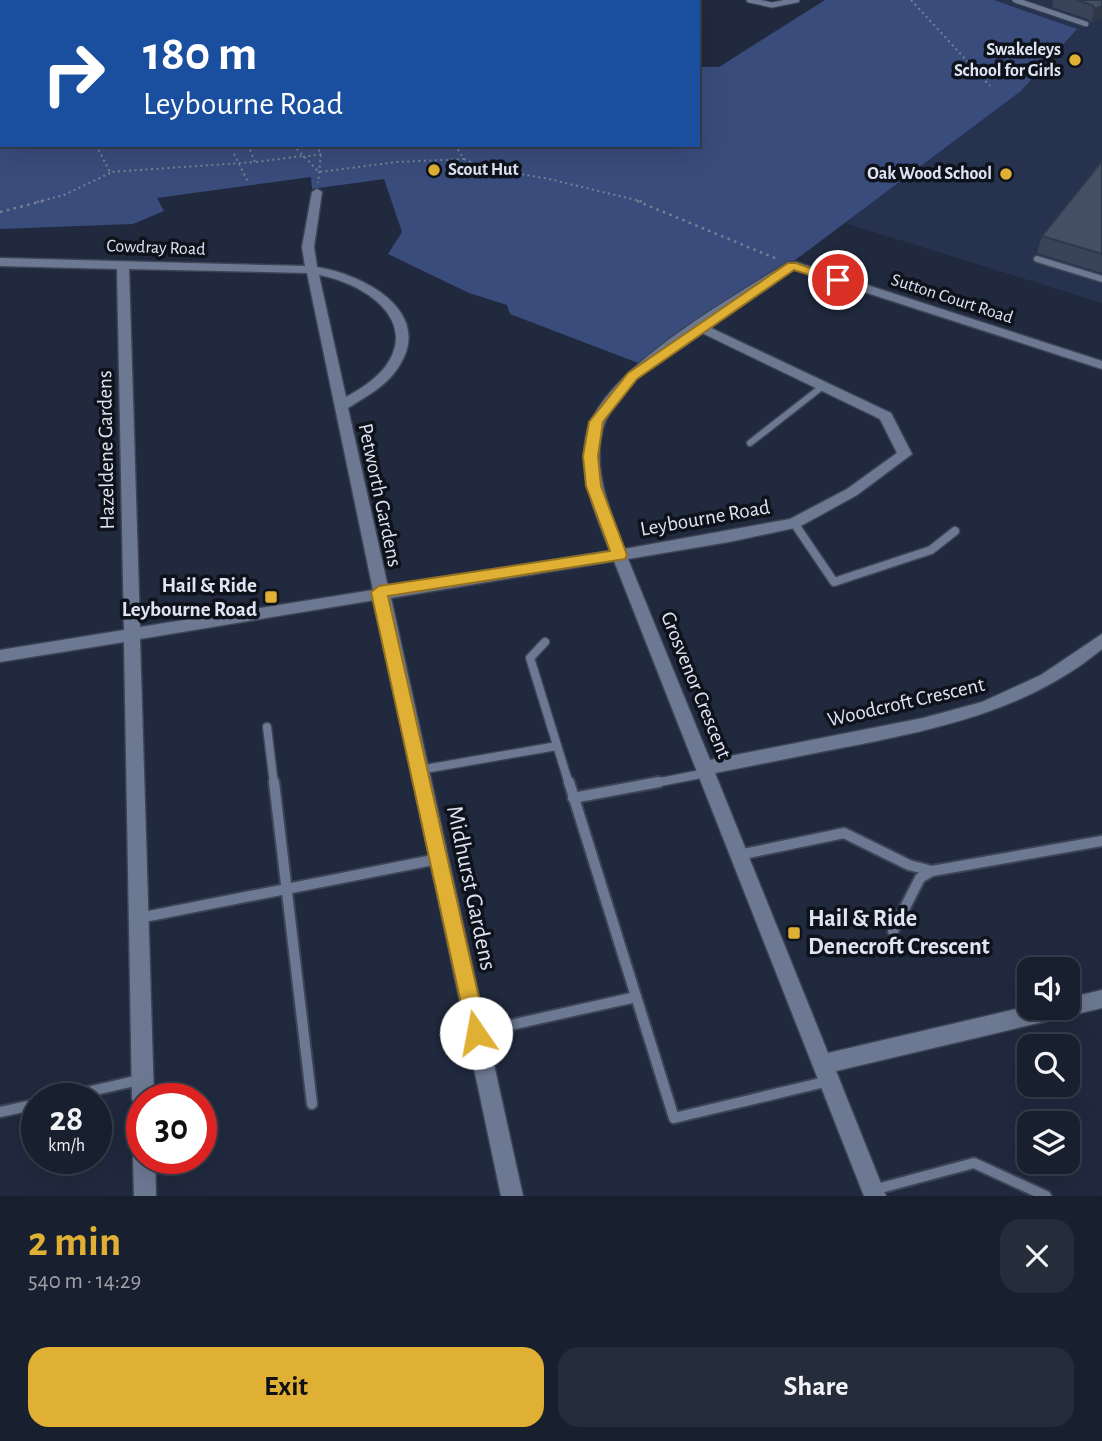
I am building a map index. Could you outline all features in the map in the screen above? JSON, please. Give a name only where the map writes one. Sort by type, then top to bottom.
[{"type":"street","name":"Petworth Gardens","points":[[317,192],[308,247],[379,592]]},
{"type":"street","name":"Cowdray Road","points":[[0,262],[312,270]]},
{"type":"street","name":"Hazeldene Gardens","points":[[123,265],[131,633]]},
{"type":"street","name":"Grosvenor Crescent","points":[[792,265],[632,376],[596,422],[590,456],[594,486],[619,555],[874,1193]]},
{"type":"street","name":"Sutton Court Road","points":[[792,265],[1102,365]]},
{"type":"street","name":"Petworth Gardens","points":[[312,270],[330,272],[367,285],[393,310],[398,323],[400,351],[394,364],[365,392],[340,407]]},
{"type":"street","name":"Leybourne Road","points":[[0,656],[379,592],[619,555],[794,523],[852,492],[905,454],[886,416],[699,327]]},
{"type":"street","name":"Midhurst Gardens","points":[[379,592],[512,1196]]},
{"type":"street","points":[[131,633],[142,1083]]},
{"type":"street","name":"Woodcroft Crescent","points":[[705,770],[945,721],[1014,699],[1081,660],[1102,640]]},
{"type":"street","points":[[1080,1004],[1102,999]]},
{"type":"street","points":[[826,1072],[1018,1020]]},
{"type":"street","points":[[144,1174],[145,1196]]},
{"type":"lane","points":[[749,0],[772,5],[797,0]]},
{"type":"lane","points":[[1015,0],[1086,24]]},
{"type":"lane","points":[[1037,259],[1102,279]]},
{"type":"lane","points":[[750,443],[823,386]]},
{"type":"lane","points":[[794,523],[834,582],[931,550],[955,531]]},
{"type":"lane","points":[[545,642],[530,658],[674,1118],[826,1072]]},
{"type":"lane","points":[[267,726],[312,1104]]},
{"type":"lane","points":[[419,771],[557,746]]},
{"type":"lane","points":[[573,798],[705,770]]},
{"type":"lane","points":[[739,855],[844,833],[909,865],[932,871]]},
{"type":"lane","points":[[893,932],[920,878],[932,871],[1102,841]]},
{"type":"lane","points":[[138,918],[438,859]]},
{"type":"lane","points":[[476,1033],[636,997]]},
{"type":"lane","points":[[112,1086],[142,1079]]},
{"type":"lane","points":[[0,1112],[21,1107]]},
{"type":"lane","points":[[874,1193],[974,1163],[1046,1196]]},
{"type":"path","points":[[911,0],[990,86]]},
{"type":"path","points":[[97,147],[110,173]]},
{"type":"path","points":[[249,147],[255,162]]},
{"type":"path","points":[[295,147],[319,172]]},
{"type":"path","points":[[317,147],[321,154],[317,192]]},
{"type":"path","points":[[456,147],[464,159]]},
{"type":"path","points":[[234,154],[248,182]]},
{"type":"path","points":[[0,212],[64,195],[110,173],[240,164],[321,154]]},
{"type":"path","points":[[319,172],[397,162],[464,159],[481,167],[549,178],[643,202],[792,265]]},
{"type":"shaded area","points":[[825,0],[994,0],[1077,29],[1021,91],[802,255],[646,366],[510,314],[507,305],[469,293],[388,254],[402,232],[384,179],[312,189],[311,177],[157,198],[164,211],[133,224],[0,229],[0,147],[700,147],[700,67],[719,67]]},
{"type":"shaded area","name":"Oak Wood School","points":[[994,0],[1102,0],[1102,303],[845,223],[1021,91],[1076,29]]},
{"type":"building","points":[[1077,0],[1102,0],[1102,6],[1095,9],[1092,5]]},
{"type":"building","points":[[1102,161],[1102,254],[1042,236]]},
{"type":"place","name":"Swakeleys School for Girls","points":[[1075,60]]},
{"type":"place","name":"Scout Hut","points":[[434,170]]},
{"type":"place","name":"Oak Wood School","points":[[1006,174]]},
{"type":"place","name":"Hail & Ride Leybourne Road","points":[[271,597]]},
{"type":"place","name":"Hail & Ride Denecroft Crescent","points":[[794,933]]},
{"type":"route","points":[[476,1033],[379,592],[619,555],[594,486],[590,456],[596,422],[606,405],[632,376],[792,265],[838,280]]}]
